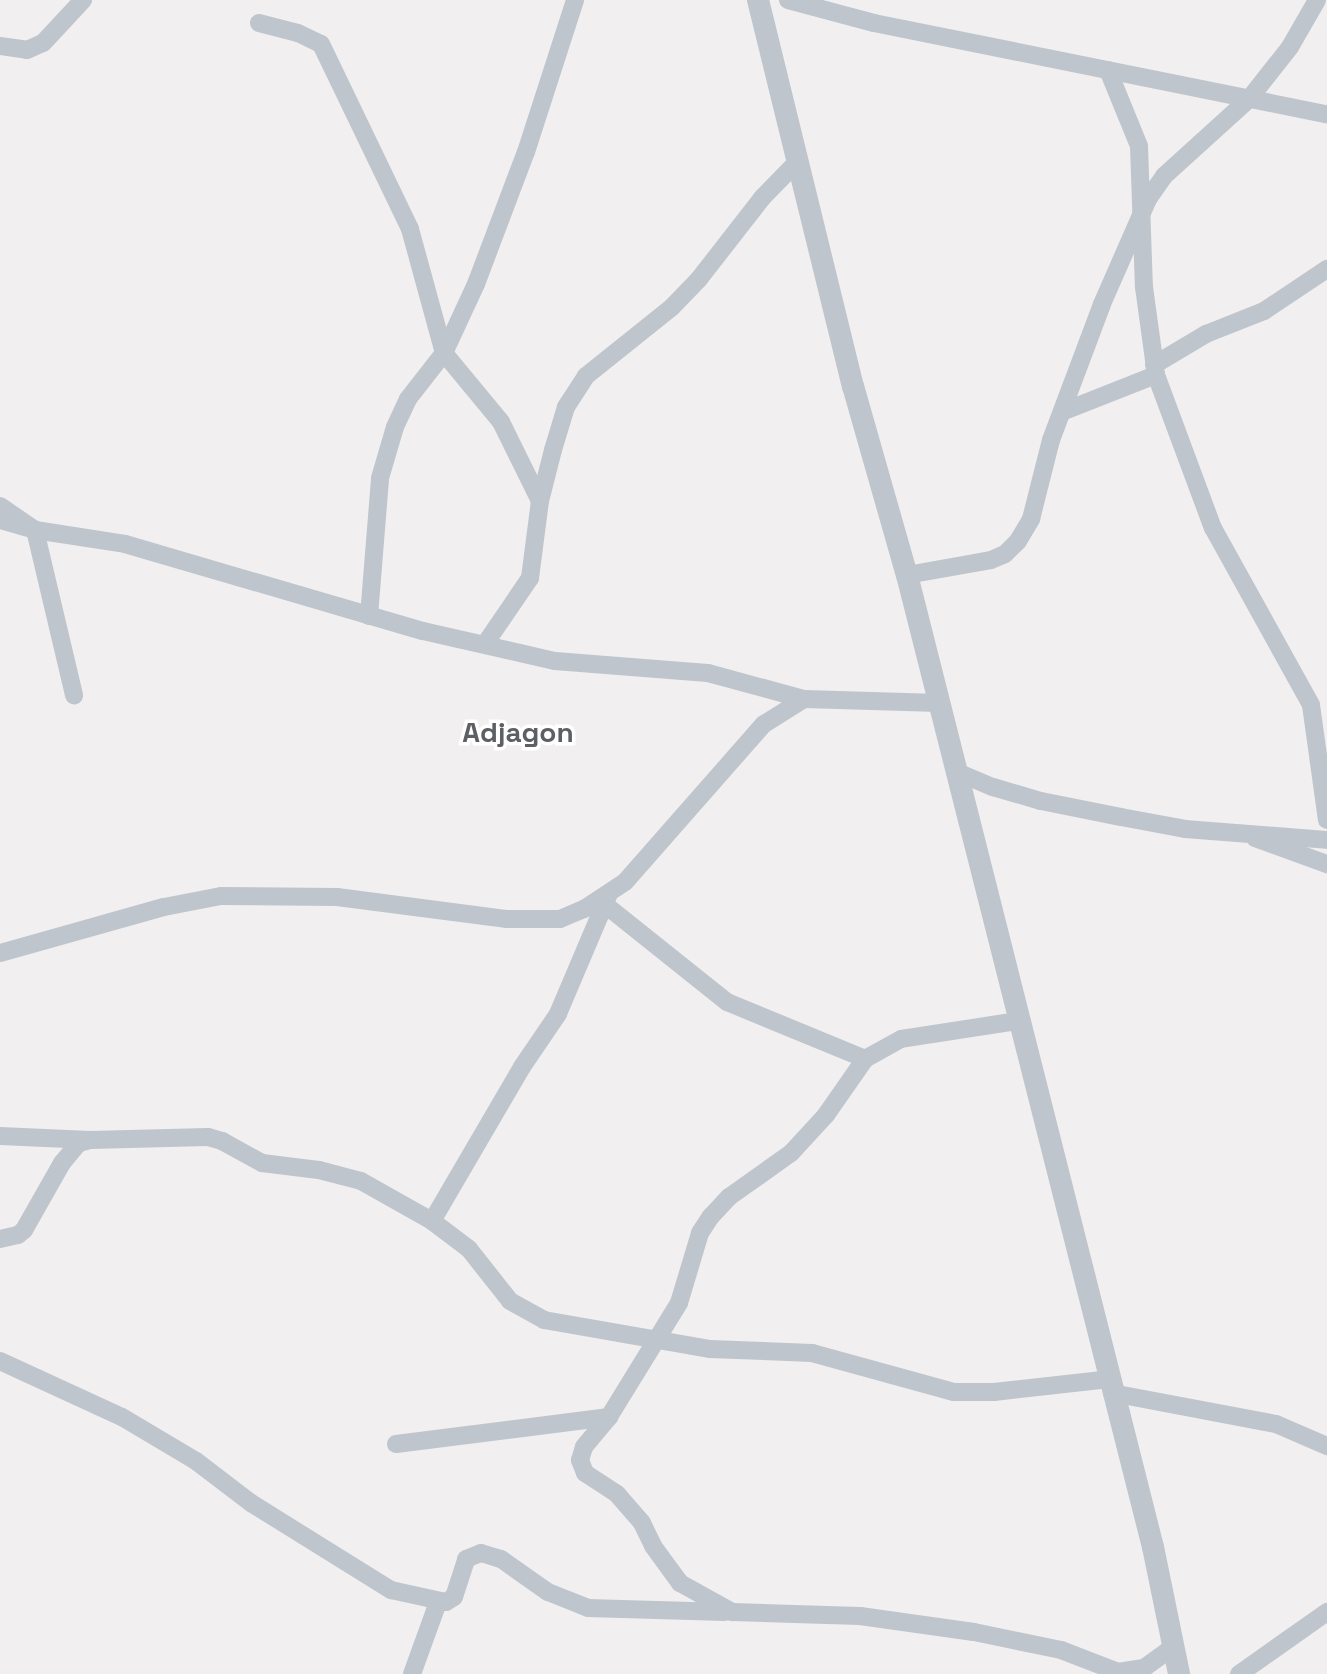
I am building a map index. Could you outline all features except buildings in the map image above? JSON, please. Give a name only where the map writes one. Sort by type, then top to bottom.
[{"type":"street","points":[[0,46],[27,50],[43,43],[83,0]]},
{"type":"street","points":[[369,616],[380,478],[388,448],[408,399],[444,353],[476,284],[526,152],[575,0]]},
{"type":"street","points":[[758,0],[853,386],[907,575],[957,772],[1111,1386],[1179,1674]]},
{"type":"street","points":[[788,0],[874,23],[1327,114]]},
{"type":"street","points":[[907,575],[991,560],[1005,554],[1031,519],[1062,412],[1142,212],[1164,176],[1249,99],[1290,47],[1317,0]]},
{"type":"street","points":[[259,23],[298,33],[321,44],[410,229],[444,353],[501,422],[540,501]]},
{"type":"street","points":[[1108,70],[1139,146],[1144,287],[1155,370],[1213,528],[1311,705],[1327,820]]},
{"type":"street","points":[[485,644],[530,578],[540,501],[566,407],[586,376],[672,307],[699,279],[762,198],[798,161]]},
{"type":"street","points":[[1062,412],[1155,370],[1206,334],[1264,311],[1327,269]]},
{"type":"street","points":[[0,506],[35,530],[74,695]]},
{"type":"street","points":[[0,520],[35,530],[125,544],[369,616],[555,661],[708,673],[804,699],[939,703]]},
{"type":"street","points":[[0,953],[164,907],[221,896],[337,897],[542,921],[584,909],[605,899],[645,862],[764,724],[804,699]]},
{"type":"street","points":[[957,772],[1041,801],[1185,829],[1327,840]]},
{"type":"street","points":[[1245,834],[1275,848],[1327,864]]},
{"type":"street","points":[[605,899],[727,1002],[865,1059]]},
{"type":"street","points":[[432,1221],[522,1067],[558,1014],[605,899]]},
{"type":"street","points":[[732,1612],[696,1595],[680,1583],[653,1546],[642,1523],[617,1494],[585,1473],[580,1460],[584,1447],[609,1417],[685,1292],[700,1233],[711,1216],[729,1197],[791,1153],[826,1115],[865,1059],[901,1039],[1018,1021]]},
{"type":"street","points":[[0,1136],[90,1140],[208,1137],[222,1141],[262,1163],[319,1170],[361,1181],[432,1221],[469,1249],[497,1286],[525,1313],[544,1320],[710,1349],[812,1353],[954,1392],[1111,1386],[1276,1424],[1327,1446]]},
{"type":"street","points":[[0,1239],[18,1235],[24,1230],[62,1163],[79,1143],[90,1140]]},
{"type":"street","points":[[2,1360],[122,1417],[196,1461],[251,1503],[373,1582],[438,1602],[454,1597],[461,1567],[473,1554],[481,1553],[501,1559],[548,1592],[588,1608],[650,1613],[860,1616],[974,1632],[1061,1650],[1117,1673],[1144,1668],[1174,1646]]},
{"type":"street","points":[[396,1444],[609,1417]]},
{"type":"street","points":[[412,1674],[438,1602]]},
{"type":"street","points":[[1239,1674],[1327,1612]]},
{"type":"district","name":"Adjagon","points":[[518,732]]}]
